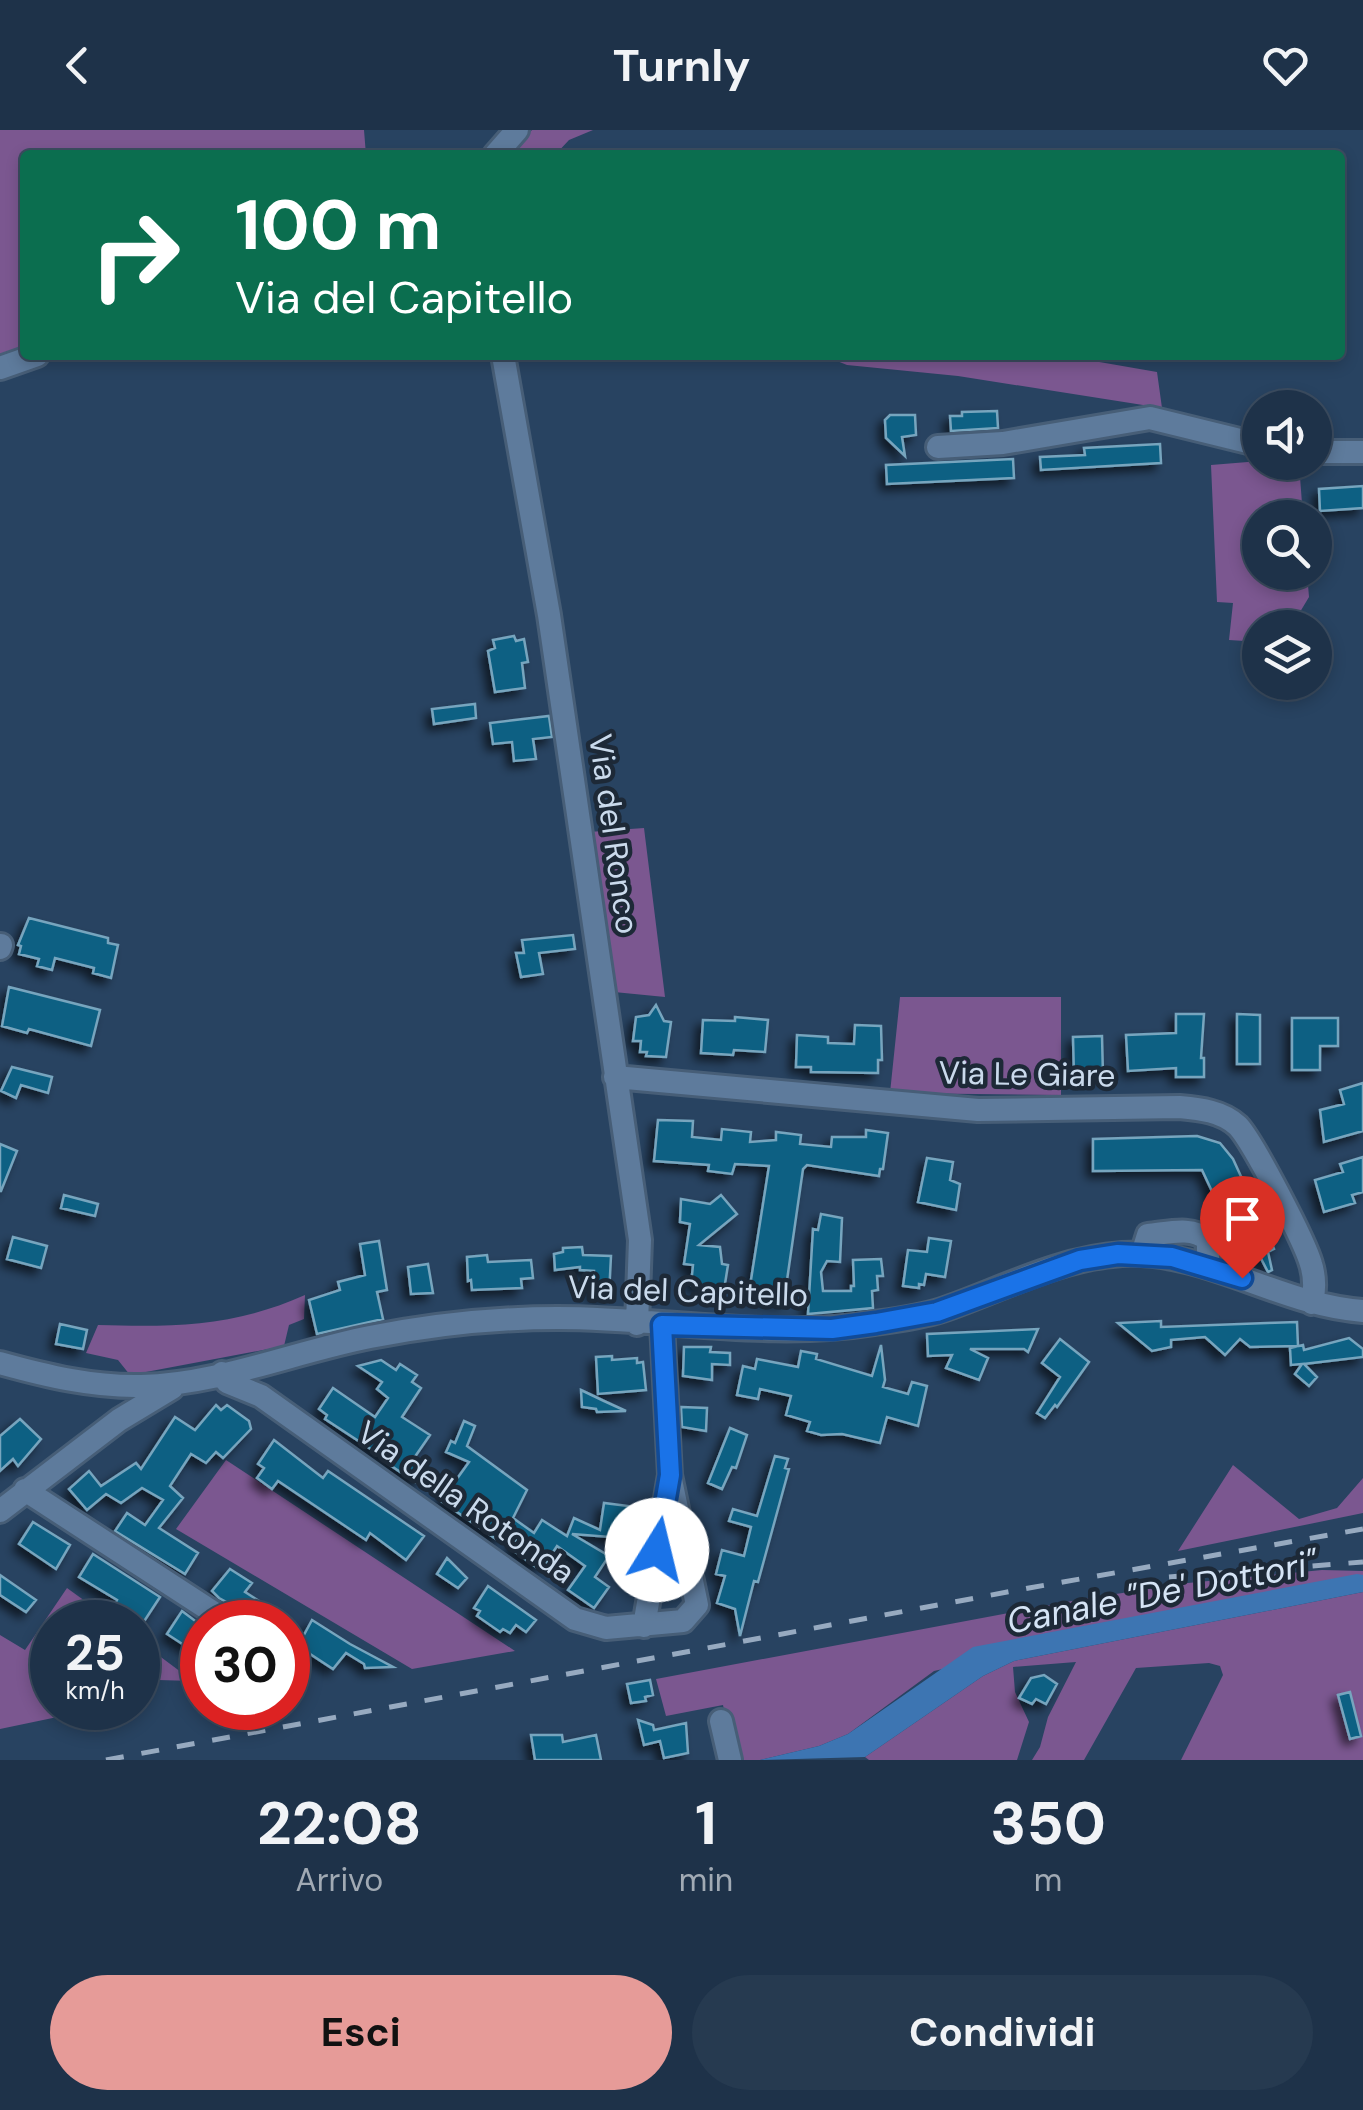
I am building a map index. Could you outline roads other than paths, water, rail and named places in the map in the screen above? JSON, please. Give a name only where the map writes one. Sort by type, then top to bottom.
[{"type":"street","points":[[499,150],[517,130]]},
{"type":"street","name":"Via del Ronco","points":[[504,360],[549,614],[640,1240],[638,1324]]},
{"type":"street","points":[[938,447],[1003,444],[1150,418],[1242,441]]},
{"type":"street","points":[[1332,453],[1363,452]]},
{"type":"street","name":"Via Le Giare","points":[[616,1077],[978,1110],[1208,1110],[1235,1123],[1250,1140],[1311,1262],[1315,1291],[1312,1303]]},
{"type":"street","name":"Via del Capitello","points":[[0,1363],[99,1386],[183,1382],[370,1337],[447,1326],[559,1318],[786,1329],[862,1325],[937,1312],[1080,1260],[1142,1254],[1208,1266],[1312,1303],[1363,1311]]},
{"type":"street","points":[[644,1626],[670,1475],[662,1325]]},
{"type":"street","points":[[257,1365],[261,1396]]},
{"type":"street","name":"Via della Rotonda","points":[[222,1373],[227,1382],[261,1396],[575,1619],[606,1628],[683,1620],[697,1604],[670,1475]]},
{"type":"street","points":[[0,1511],[120,1420],[183,1382]]},
{"type":"street","points":[[99,1386],[120,1420]]},
{"type":"street","points":[[25,1490],[194,1600]]},
{"type":"street","points":[[721,1721],[723,1759]]},
{"type":"water","points":[[1363,1575],[1363,1592],[1014,1661],[983,1676],[865,1757],[760,1760],[819,1746],[848,1734],[973,1647]]},
{"type":"railway","points":[[106,1760],[1363,1529]]},
{"type":"railway","points":[[1169,1577],[1363,1562]]},
{"type":"water label","name":"Canale \"De' Dottori\"","points":[[1162,1592]]}]
